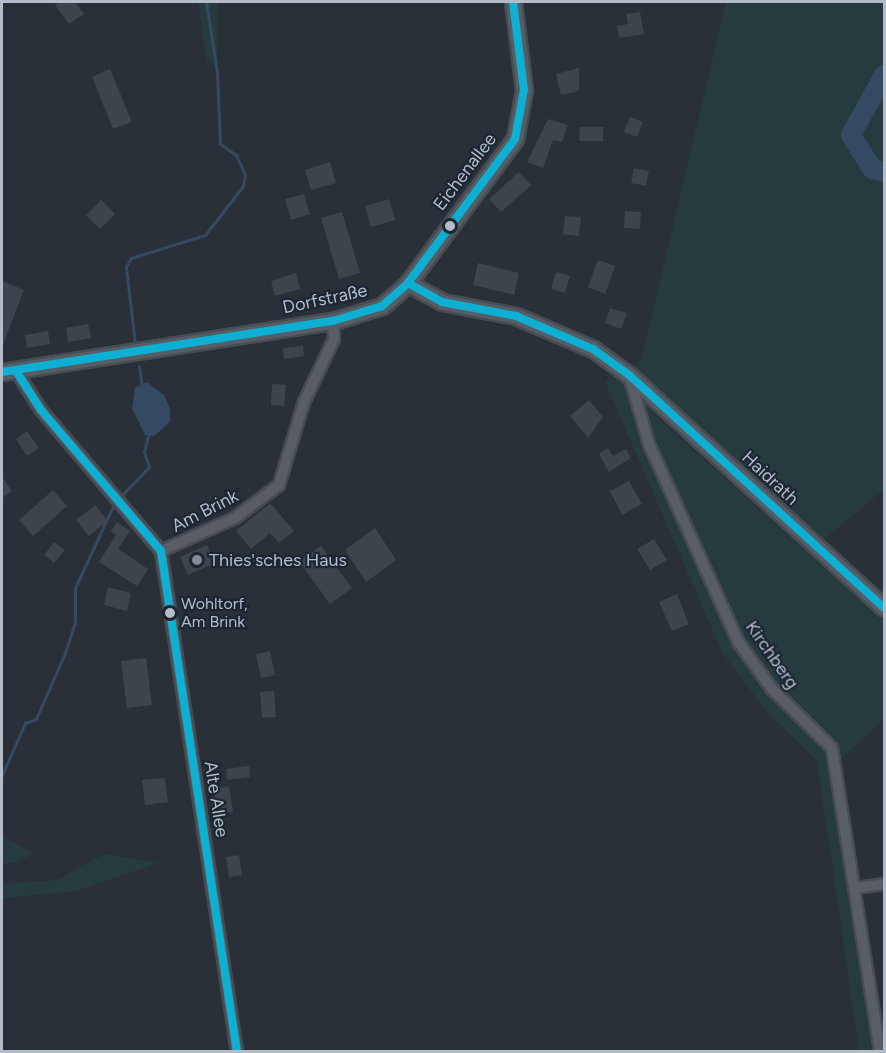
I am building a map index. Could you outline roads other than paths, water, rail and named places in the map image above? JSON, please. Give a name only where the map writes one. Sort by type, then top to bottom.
[{"type":"street","name":"Eichenallee","points":[[408,283],[514,139],[524,90],[513,2]]},
{"type":"street","name":"Dorfstraße","points":[[9,371],[333,321],[382,306],[408,283]]},
{"type":"street","points":[[408,283],[442,302],[516,316],[563,332],[629,375]]},
{"type":"street","name":"Am Brink","points":[[9,371],[161,551],[235,518],[279,485],[304,402],[333,339],[333,321]]},
{"type":"street","name":"Haidrath","points":[[629,375],[885,608]]},
{"type":"street","name":"Kirchberg","points":[[629,375],[649,444],[739,643],[772,689],[832,748],[856,888],[880,1052]]},
{"type":"street","name":"Alte Allee","points":[[161,551],[237,1052]]},
{"type":"street","points":[[856,888],[885,884]]},
{"type":"water","points":[[147,382],[164,395],[170,409],[170,422],[154,436],[145,435],[132,408],[135,388]]},
{"type":"waterway","points":[[135,344],[126,267],[131,258],[205,235],[243,186],[245,175],[236,155],[220,144],[217,72],[206,2]]},
{"type":"waterway","points":[[884,75],[851,135],[872,169],[884,172]]},
{"type":"waterway","points":[[139,366],[142,387]]},
{"type":"waterway","points":[[120,497],[149,467],[144,452],[149,432]]},
{"type":"waterway","points":[[2,775],[25,723],[36,719],[65,653],[75,623],[75,588],[114,504]]},
{"type":"place","name":"Thies'sches Haus","points":[[197,560]]},
{"type":"place","name":"Wohltorf, Am Brink","points":[[170,613]]}]
